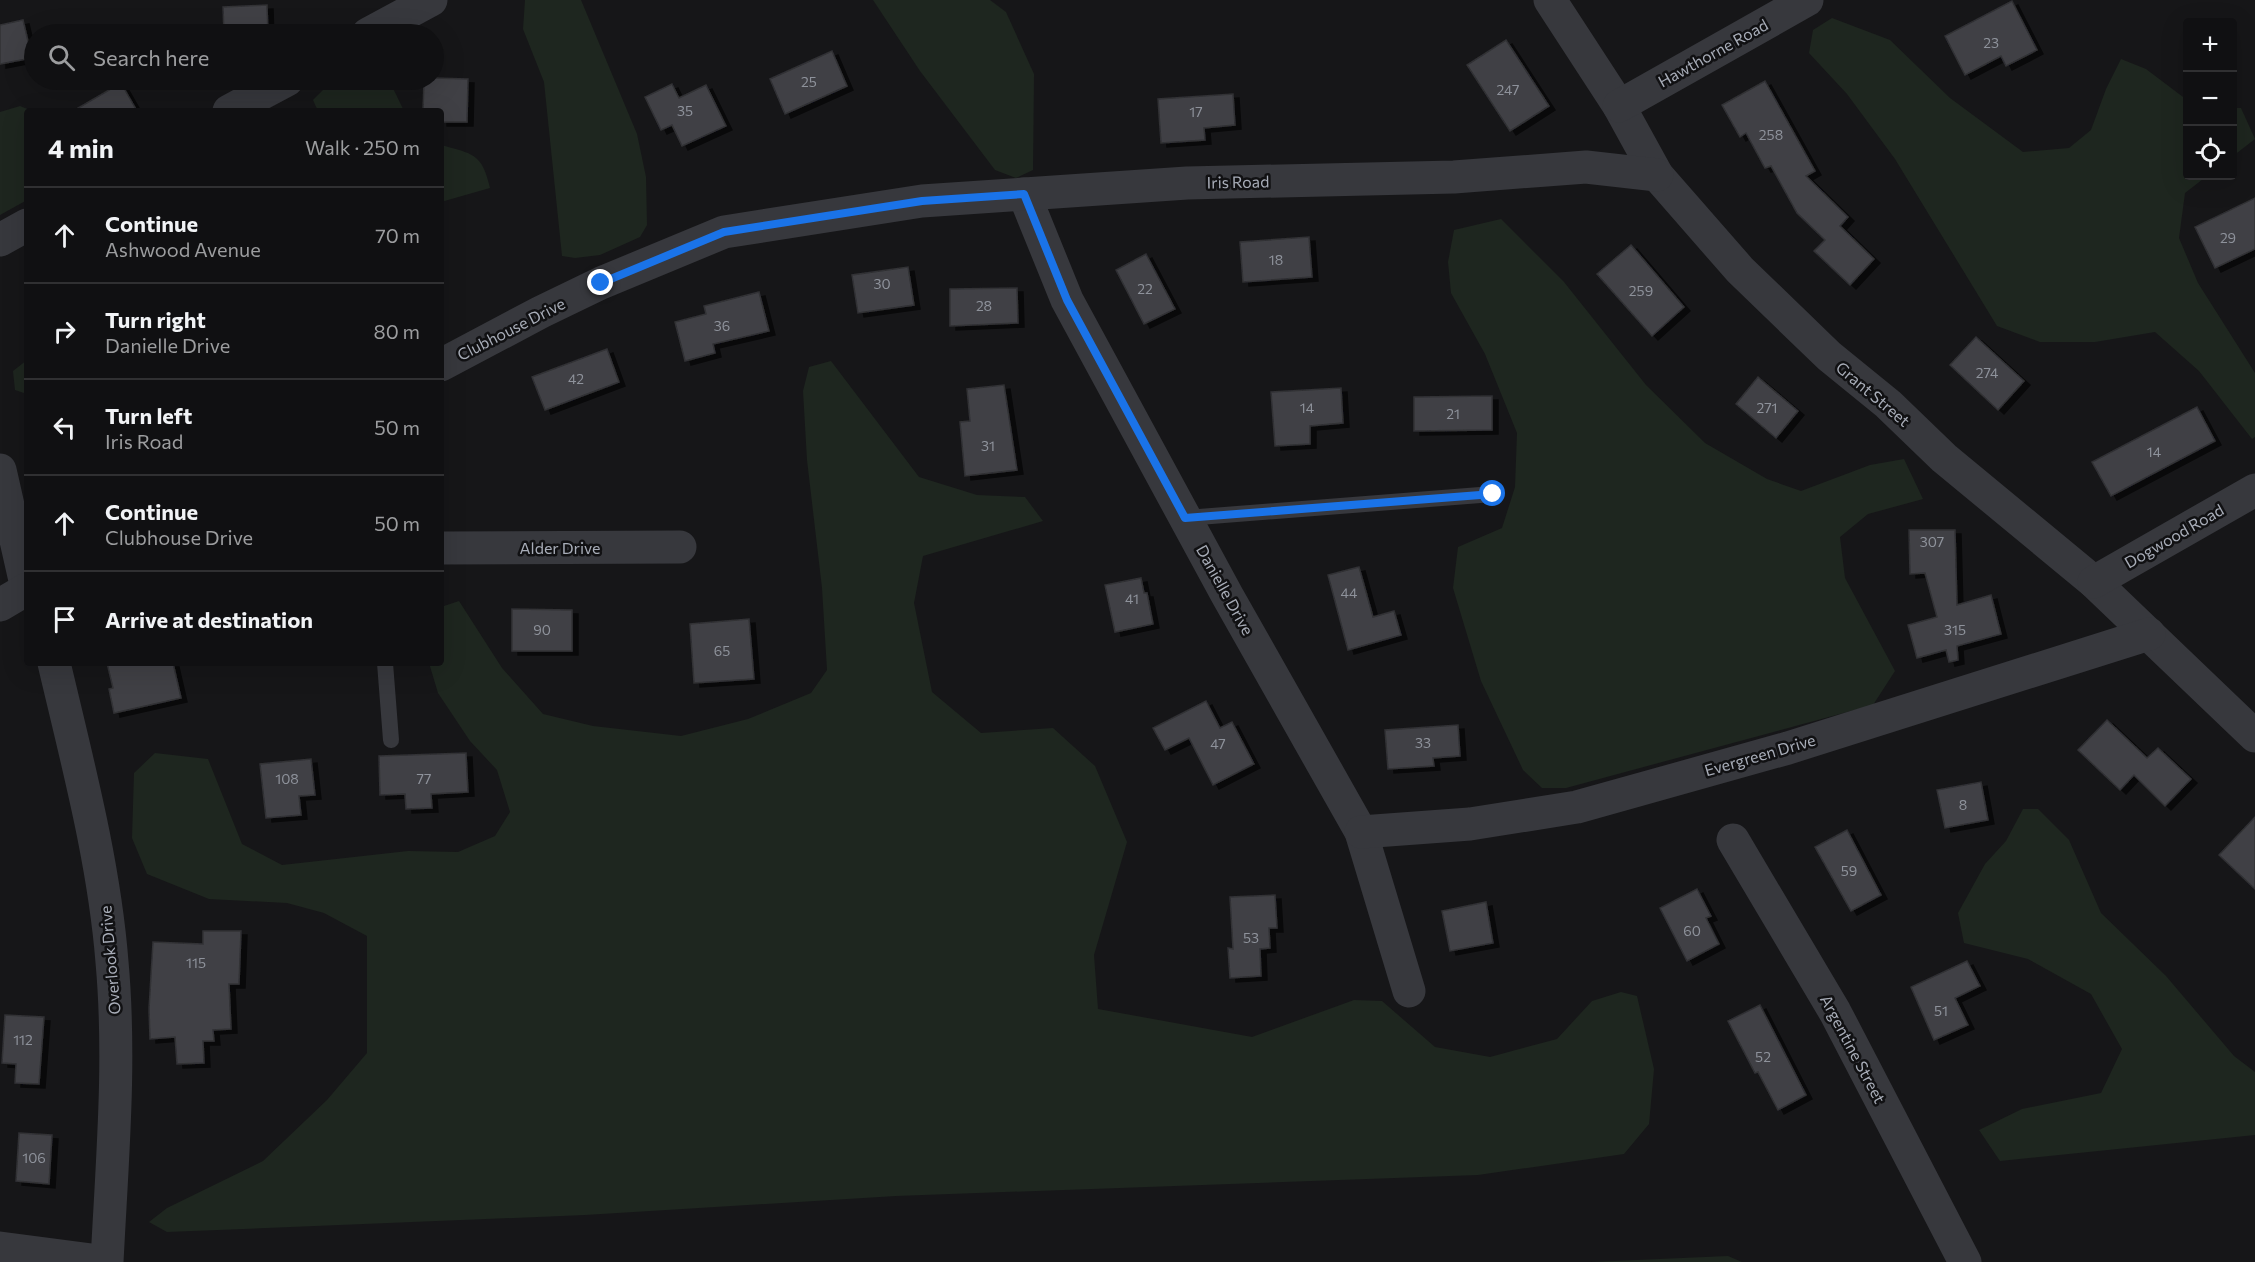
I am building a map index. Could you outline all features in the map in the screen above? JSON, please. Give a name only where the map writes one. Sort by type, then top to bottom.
[{"type":"street","points":[[387,24],[431,0]]},
{"type":"street","name":"Grant Street","points":[[1550,0],[1619,106],[1657,175],[1740,270],[1829,356],[1888,404],[1944,458],[2094,582],[2255,736]]},
{"type":"street","name":"Hawthorne Road","points":[[1619,106],[1808,0]]},
{"type":"street","points":[[236,108],[269,90]]},
{"type":"street","name":"Iris Road","points":[[820,217],[922,201],[1187,183],[1454,177],[1587,167],[1657,175]]},
{"type":"street","name":"Danielle Drive","points":[[1024,194],[1067,300],[1185,518],[1361,832],[1409,991]]},
{"type":"street","name":"Clubhouse Drive","points":[[444,363],[601,283],[724,232],[820,217]]},
{"type":"street","points":[[0,240],[24,227]]},
{"type":"street","points":[[0,470],[24,576]]},
{"type":"street","name":"Dogwood Road","points":[[2094,582],[2255,490]]},
{"type":"street","name":"Alder Drive","points":[[444,548],[680,547]]},
{"type":"street","points":[[0,605],[24,591]]},
{"type":"street","name":"Evergreen Drive","points":[[1361,832],[1470,824],[1577,807],[1788,748],[2149,634]]},
{"type":"street","name":"Overlook Drive","points":[[55,666],[107,912],[112,962],[117,1053],[107,1262]]},
{"type":"street","name":"Argentine Street","points":[[1734,840],[1834,1012],[1965,1262]]},
{"type":"street","points":[[0,1248],[107,1262]]},
{"type":"lane","points":[[1185,518],[1493,494]]},
{"type":"lane","points":[[385,666],[391,740]]},
{"type":"shaded area","points":[[525,0],[581,0],[637,134],[646,177],[647,225],[640,237],[600,255],[575,258],[562,256],[544,82],[523,29]]},
{"type":"shaded area","points":[[873,0],[990,0],[1006,12],[1034,74],[1033,170],[1016,178],[995,170],[920,71]]},
{"type":"shaded area","points":[[1832,18],[1890,40],[1950,98],[2023,152],[2069,148],[2091,130],[2106,89],[2121,59],[2146,69],[2183,97],[2183,180],[2202,180],[2185,193],[2179,238],[2198,283],[2255,373],[2255,437],[2252,439],[2199,371],[2155,332],[2095,342],[2040,342],[1997,326],[1895,159],[1847,94],[1809,53],[1813,30]]},
{"type":"shaded area","points":[[323,90],[394,90],[403,108],[317,108],[313,100]]},
{"type":"shaded area","points":[[20,106],[25,108],[24,202],[0,215],[0,112]]},
{"type":"shaded area","points":[[2237,108],[2241,108],[2255,139],[2237,153]]},
{"type":"shaded area","points":[[444,146],[468,153],[479,161],[490,188],[444,201]]},
{"type":"shaded area","points":[[1501,219],[1564,282],[1646,385],[1705,443],[1767,479],[1801,491],[1870,465],[1904,459],[1923,499],[1868,514],[1840,537],[1845,578],[1895,671],[1873,705],[1566,788],[1542,788],[1523,770],[1481,681],[1453,588],[1458,547],[1502,528],[1515,487],[1517,433],[1485,354],[1451,293],[1448,262],[1454,230]]},
{"type":"shaded area","points":[[831,361],[919,477],[977,495],[1025,497],[1043,521],[923,556],[914,603],[932,692],[981,733],[1053,728],[1095,766],[1127,842],[1094,955],[1098,1009],[1252,1037],[1354,1000],[1382,1001],[1435,1047],[1490,1057],[1557,1039],[1592,1001],[1621,992],[1637,996],[1654,1069],[1649,1124],[1624,1154],[1478,1175],[896,1196],[585,1215],[167,1232],[149,1222],[167,1208],[263,1161],[327,1100],[367,1053],[367,936],[324,913],[287,903],[209,899],[147,874],[132,838],[134,773],[155,753],[208,759],[242,844],[282,865],[408,851],[458,852],[495,836],[510,812],[497,770],[470,741],[438,693],[430,666],[444,666],[444,606],[459,601],[502,668],[543,714],[593,726],[681,736],[748,719],[811,693],[827,670],[822,588],[807,460],[803,391],[809,367]]},
{"type":"shaded area","points":[[24,362],[24,393],[15,390],[13,371]]},
{"type":"shaded area","points":[[2023,809],[2038,809],[2069,840],[2101,913],[2166,976],[2234,1056],[2255,1072],[2255,1135],[2000,1161],[1979,1130],[2022,1109],[2101,1093],[2122,1049],[2091,994],[2028,959],[1964,943],[1958,913],[1985,864],[2006,841]]},
{"type":"shaded area","points":[[1728,1256],[1742,1262],[1591,1262]]},
{"type":"building","points":[[2012,1],[2037,50],[2006,66],[2001,56],[1965,75],[1945,36]]},
{"type":"building","points":[[267,5],[268,24],[224,24],[223,7]]},
{"type":"building","points":[[23,20],[24,60],[0,64],[0,25]]},
{"type":"building","points":[[1506,40],[1549,106],[1510,131],[1467,65]]},
{"type":"building","points":[[832,51],[847,86],[785,114],[770,79]]},
{"type":"building","points":[[444,78],[468,79],[467,122],[444,122],[444,108],[423,108],[424,90],[444,90]]},
{"type":"building","points":[[1765,81],[1815,171],[1806,176],[1848,217],[1840,226],[1874,259],[1850,285],[1814,251],[1825,240],[1797,213],[1771,166],[1765,168],[1746,133],[1740,137],[1722,105]]},
{"type":"building","points":[[672,84],[679,98],[706,85],[726,126],[682,146],[672,125],[661,130],[645,97]]},
{"type":"building","points":[[109,90],[125,90],[135,108],[78,108]]},
{"type":"building","points":[[1233,94],[1235,125],[1204,128],[1205,140],[1161,143],[1158,99]]},
{"type":"building","points":[[2255,198],[2255,249],[2215,268],[2195,227]]},
{"type":"building","points":[[1309,237],[1312,277],[1243,282],[1240,242]]},
{"type":"building","points":[[1631,245],[1684,307],[1652,336],[1597,274]]},
{"type":"building","points":[[1146,254],[1175,309],[1144,324],[1116,270]]},
{"type":"building","points":[[908,267],[914,305],[858,313],[852,275]]},
{"type":"building","points":[[1017,288],[1018,323],[950,326],[950,289]]},
{"type":"building","points":[[759,292],[769,331],[713,344],[715,353],[685,361],[675,322],[706,314],[704,306]]},
{"type":"building","points":[[1976,337],[2024,381],[1998,410],[1950,365]]},
{"type":"building","points":[[607,349],[619,382],[545,410],[532,377]]},
{"type":"building","points":[[1758,377],[1798,411],[1776,438],[1736,404]]},
{"type":"building","points":[[1004,385],[1017,470],[965,476],[960,422],[970,421],[967,389]]},
{"type":"building","points":[[1341,388],[1343,423],[1310,426],[1310,444],[1275,446],[1271,392]]},
{"type":"building","points":[[1492,396],[1492,430],[1414,431],[1414,397]]},
{"type":"building","points":[[2197,407],[2215,441],[2111,496],[2092,462]]},
{"type":"building","points":[[1909,530],[1955,530],[1957,605],[1991,595],[2001,634],[1957,646],[1958,660],[1949,662],[1946,650],[1917,658],[1908,625],[1937,617],[1925,573],[1910,574]]},
{"type":"building","points":[[1359,567],[1373,617],[1394,611],[1401,635],[1348,650],[1328,575]]},
{"type":"building","points":[[1141,578],[1144,593],[1147,593],[1153,624],[1115,632],[1105,585]]},
{"type":"building","points":[[512,609],[572,610],[572,651],[512,651]]},
{"type":"building","points":[[749,619],[754,679],[694,683],[690,624]]},
{"type":"building","points":[[108,666],[174,666],[181,698],[114,713],[109,689],[113,688]]},
{"type":"building","points":[[1206,701],[1220,728],[1232,722],[1254,764],[1213,785],[1189,738],[1165,750],[1153,728]]},
{"type":"building","points":[[2107,720],[2147,758],[2158,748],[2191,779],[2165,806],[2134,775],[2120,790],[2078,750]]},
{"type":"building","points":[[1458,725],[1460,756],[1433,758],[1434,766],[1388,769],[1385,730]]},
{"type":"building","points":[[466,753],[468,792],[431,794],[432,808],[406,809],[405,794],[380,795],[379,756]]},
{"type":"building","points":[[311,759],[315,795],[299,796],[301,815],[266,818],[260,764]]},
{"type":"building","points":[[1981,782],[1988,820],[1945,828],[1937,790]]},
{"type":"building","points":[[2255,817],[2255,889],[2219,855]]},
{"type":"building","points":[[1847,830],[1881,895],[1851,911],[1815,847]]},
{"type":"building","points":[[1697,889],[1711,916],[1706,918],[1719,944],[1687,961],[1660,908]]},
{"type":"building","points":[[1275,895],[1277,928],[1269,928],[1270,948],[1260,949],[1261,976],[1230,978],[1228,948],[1233,949],[1230,897]]},
{"type":"building","points":[[1486,902],[1493,943],[1450,951],[1442,911]]},
{"type":"building","points":[[203,931],[241,931],[239,984],[229,984],[231,1029],[213,1030],[214,1041],[203,1041],[204,1063],[177,1064],[175,1037],[150,1039],[149,1009],[153,942],[203,944]]},
{"type":"building","points":[[1967,961],[1980,986],[1955,998],[1968,1025],[1934,1040],[1911,987]]},
{"type":"building","points":[[1760,1005],[1806,1095],[1778,1110],[1758,1072],[1755,1073],[1728,1021]]},
{"type":"building","points":[[5,1015],[44,1017],[39,1084],[15,1083],[16,1064],[2,1063]]},
{"type":"building","points":[[19,1133],[52,1135],[49,1184],[16,1181]]},
{"type":"route","points":[[601,283],[724,232],[922,201],[1024,194],[1067,300],[1185,518],[1493,494]]}]
